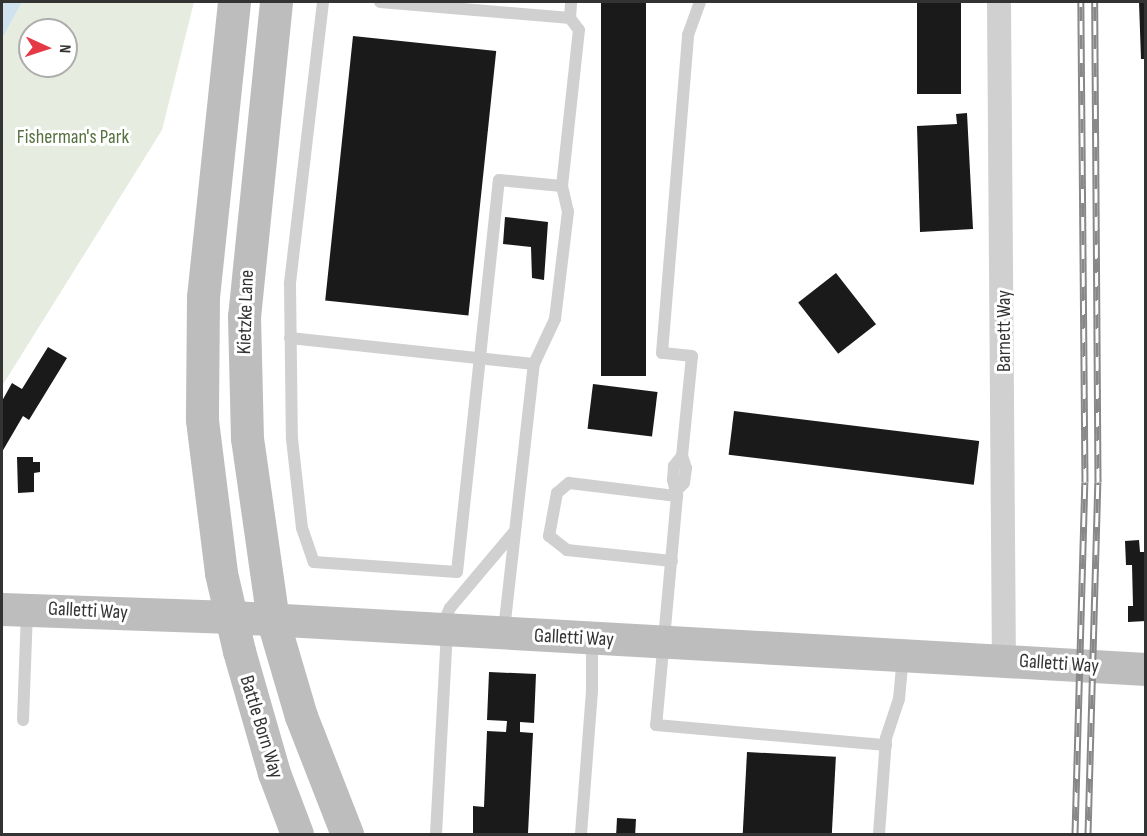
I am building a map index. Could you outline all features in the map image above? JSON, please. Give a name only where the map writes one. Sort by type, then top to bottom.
[{"type":"main road","points":[[231,617],[210,496],[201,381],[203,297],[234,2]]},
{"type":"main road","name":"Kietzke Lane","points":[[273,621],[247,438],[244,316],[276,2]]},
{"type":"main road","name":"Galletti Way","points":[[14,608],[231,617],[444,631],[1146,669]]},
{"type":"main road","name":"Battle Born Way","points":[[231,617],[261,732],[297,834]]},
{"type":"main road","name":"Battle Born Way","points":[[273,621],[301,716],[347,834]]},
{"type":"street","name":"Barnett Way","points":[[999,2],[1004,661]]},
{"type":"lane","points":[[323,2],[296,220],[290,338],[292,439],[302,528],[314,562],[457,572],[499,180],[562,186]]},
{"type":"lane","points":[[380,2],[570,18]]},
{"type":"lane","points":[[503,634],[534,364],[555,319],[568,212],[562,186],[579,30],[570,18],[572,2]]},
{"type":"lane","points":[[700,2],[688,35],[662,353],[692,356],[682,456],[686,468],[684,483],[677,492],[666,642],[656,725],[886,746]]},
{"type":"lane","points":[[290,338],[534,364]]},
{"type":"lane","points":[[672,561],[567,550],[549,536],[557,493],[569,483],[677,492]]},
{"type":"lane","points":[[436,834],[444,631],[450,608],[514,532]]},
{"type":"lane","points":[[14,608],[23,720]]},
{"type":"lane","points":[[581,834],[592,690],[592,639]]},
{"type":"lane","points":[[879,834],[886,746],[899,699],[903,655]]},
{"type":"green space","name":"Fisherman's Park","points":[[22,2],[194,2],[162,130],[2,386],[2,39]]},
{"type":"water","points":[[2,2],[22,2],[2,39]]},
{"type":"building","points":[[601,2],[646,2],[646,376],[601,376]]},
{"type":"building","points":[[917,2],[961,2],[961,94],[917,94]]},
{"type":"building","points":[[1139,2],[1146,2],[1146,59],[1141,59]]},
{"type":"building","points":[[353,36],[496,51],[468,316],[325,301]]},
{"type":"building","points":[[967,113],[973,229],[920,232],[917,126],[957,124],[956,114]]},
{"type":"building","points":[[505,217],[548,222],[544,280],[532,278],[531,247],[503,244]]},
{"type":"building","points":[[836,273],[876,324],[838,354],[798,303]]},
{"type":"building","points":[[48,347],[67,358],[29,420],[23,416],[2,452],[2,401],[12,383],[22,389]]},
{"type":"building","points":[[593,384],[658,392],[652,437],[588,429]]},
{"type":"building","points":[[734,411],[979,441],[974,485],[729,455]]},
{"type":"building","points":[[17,457],[33,457],[33,462],[40,462],[40,472],[34,473],[34,492],[18,493]]},
{"type":"building","points":[[1139,540],[1140,552],[1146,552],[1146,621],[1128,622],[1128,606],[1133,606],[1132,565],[1126,565],[1125,541]]},
{"type":"building","points":[[489,672],[536,674],[534,723],[520,722],[520,732],[533,733],[528,833],[473,834],[473,806],[484,807],[487,731],[506,732],[507,721],[487,720]]},
{"type":"building","points":[[747,752],[836,757],[832,834],[743,834]]},
{"type":"building","points":[[617,818],[636,819],[635,834],[616,834]]},
{"type":"railway","points":[[1075,834],[1085,482],[1081,2]]},
{"type":"railway","points":[[1088,834],[1098,482],[1095,2]]}]
